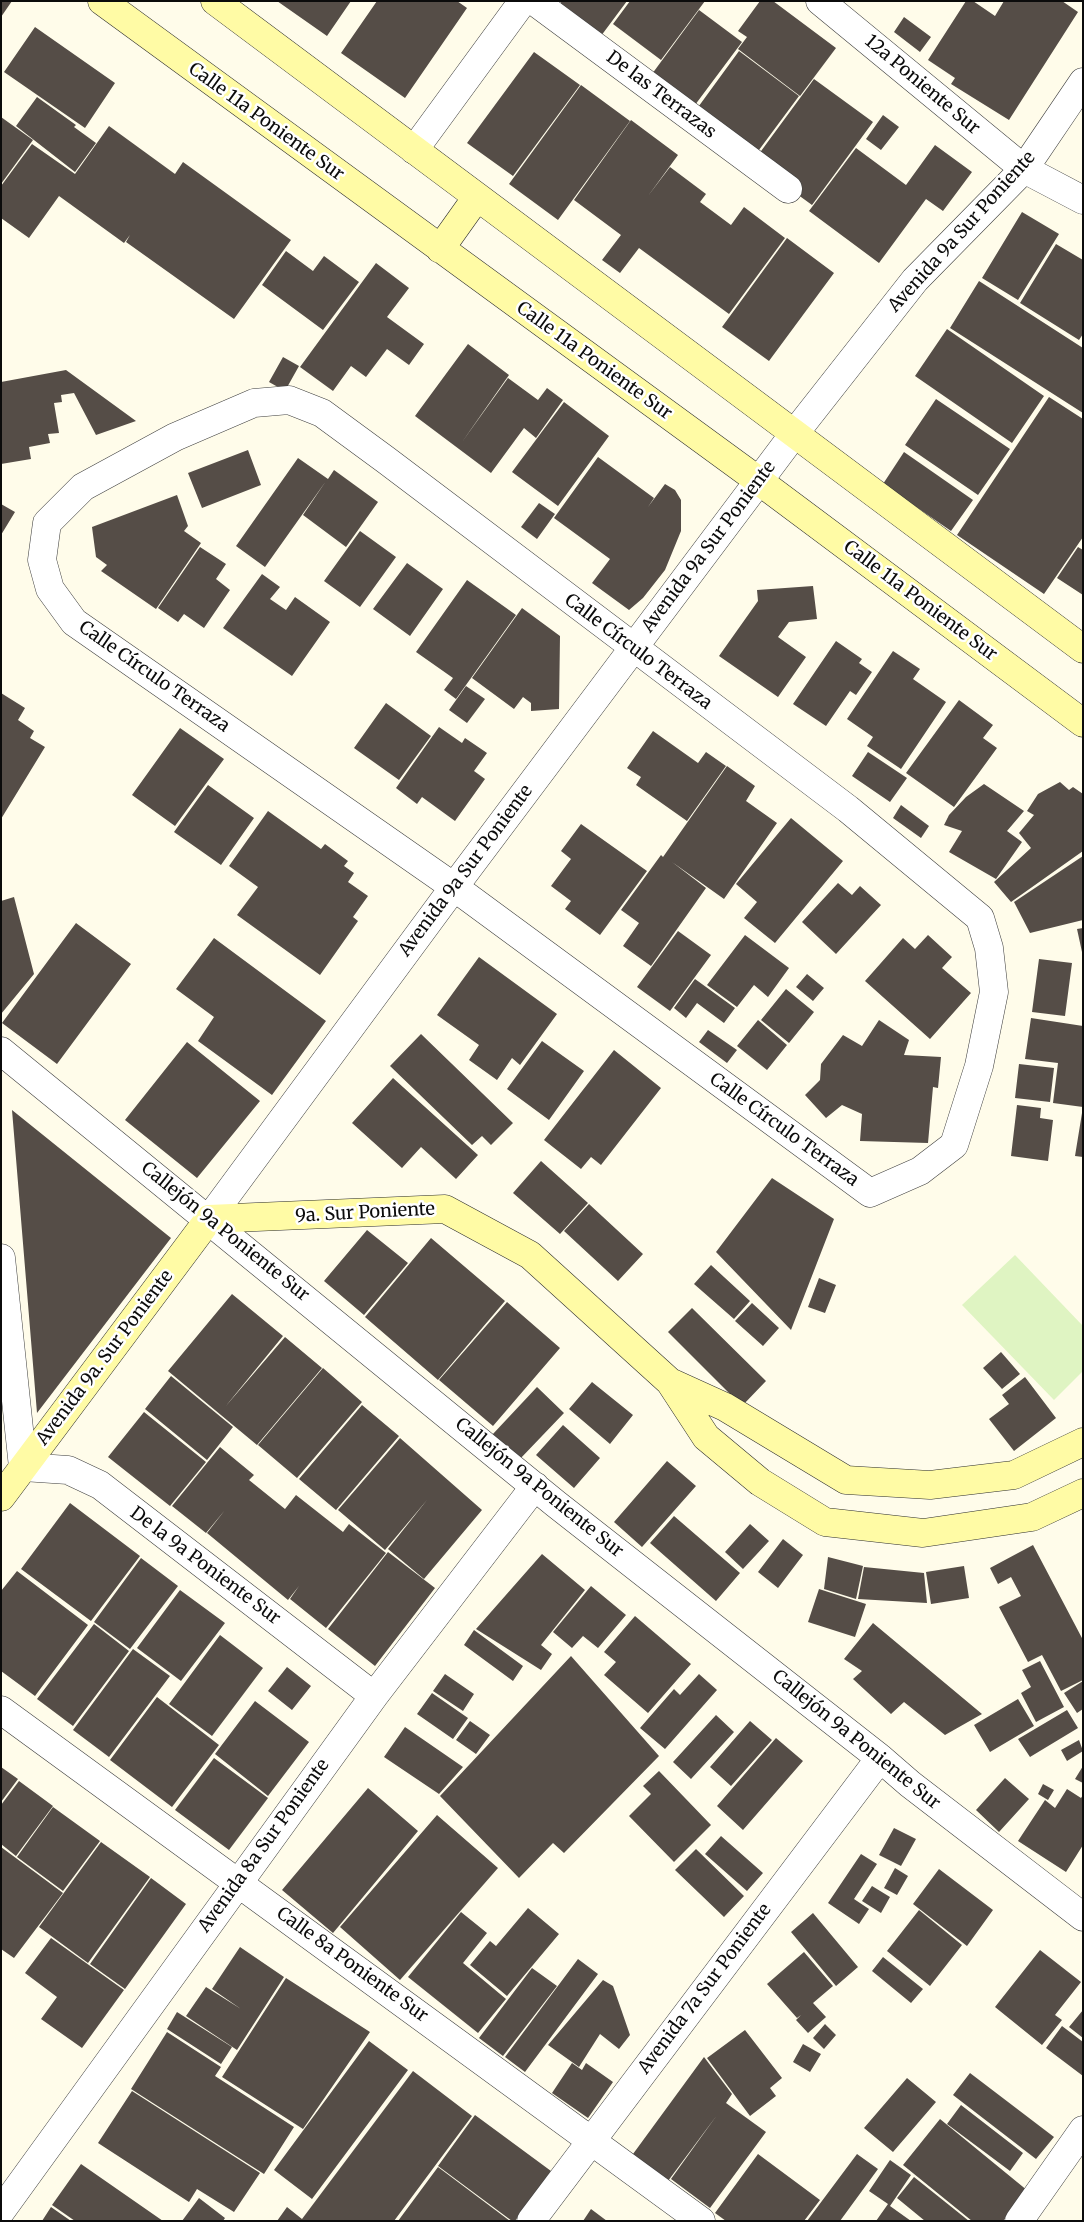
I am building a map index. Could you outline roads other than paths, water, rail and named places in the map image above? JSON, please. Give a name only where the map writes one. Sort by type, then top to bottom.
[{"type":"main road","name":"Calle 11a Poniente Sur","points":[[102,1],[760,481],[1083,723]]},
{"type":"main road","points":[[215,1],[1083,648]]},
{"type":"main road","points":[[440,249],[477,197]]},
{"type":"main road","name":"9a. Sur Poniente","points":[[209,1219],[445,1209],[530,1255],[670,1382]]},
{"type":"main road","name":"Avenida 9a. Sur Poniente","points":[[1,1497],[209,1219]]},
{"type":"main road","points":[[670,1382],[725,1407],[846,1480],[930,1484],[1014,1475],[1083,1442]]},
{"type":"main road","points":[[670,1382],[706,1437],[760,1482],[824,1522],[923,1533],[1032,1517],[1083,1493]]},
{"type":"street","points":[[414,150],[523,1]]},
{"type":"street","name":"De las Terrazas","points":[[534,1],[788,189]]},
{"type":"street","name":"12a Poniente Sur","points":[[820,1],[1024,170],[1083,200]]},
{"type":"street","name":"Avenida 9a Sur Poniente","points":[[209,1219],[454,886],[794,434],[914,280],[1024,170],[1083,82]]},
{"type":"street","name":"Calle Círculo Terraza","points":[[289,400],[322,413],[848,810],[980,918],[989,948],[994,992],[979,1066],[954,1145],[920,1171],[870,1192],[454,886],[74,622],[50,589],[42,560],[47,523],[83,486],[175,436],[254,403],[289,400]]},
{"type":"street","name":"Callejón 9a Poniente Sur","points":[[1,1051],[535,1486],[880,1758],[910,1784],[1083,1917]]},
{"type":"street","points":[[1,1258],[23,1467]]},
{"type":"street","name":"De la 9a Poniente Sur","points":[[23,1467],[68,1470],[100,1485],[374,1696]]},
{"type":"street","name":"Avenida 8a Sur Poniente","points":[[1,2211],[374,1696],[535,1486]]},
{"type":"street","name":"Calle 8a Poniente Sur","points":[[1,1710],[701,2221]]},
{"type":"street","name":"Avenida 7a Sur Poniente","points":[[531,2221],[590,2140],[880,1758]]},
{"type":"street","points":[[1019,2221],[1083,2130]]}]
